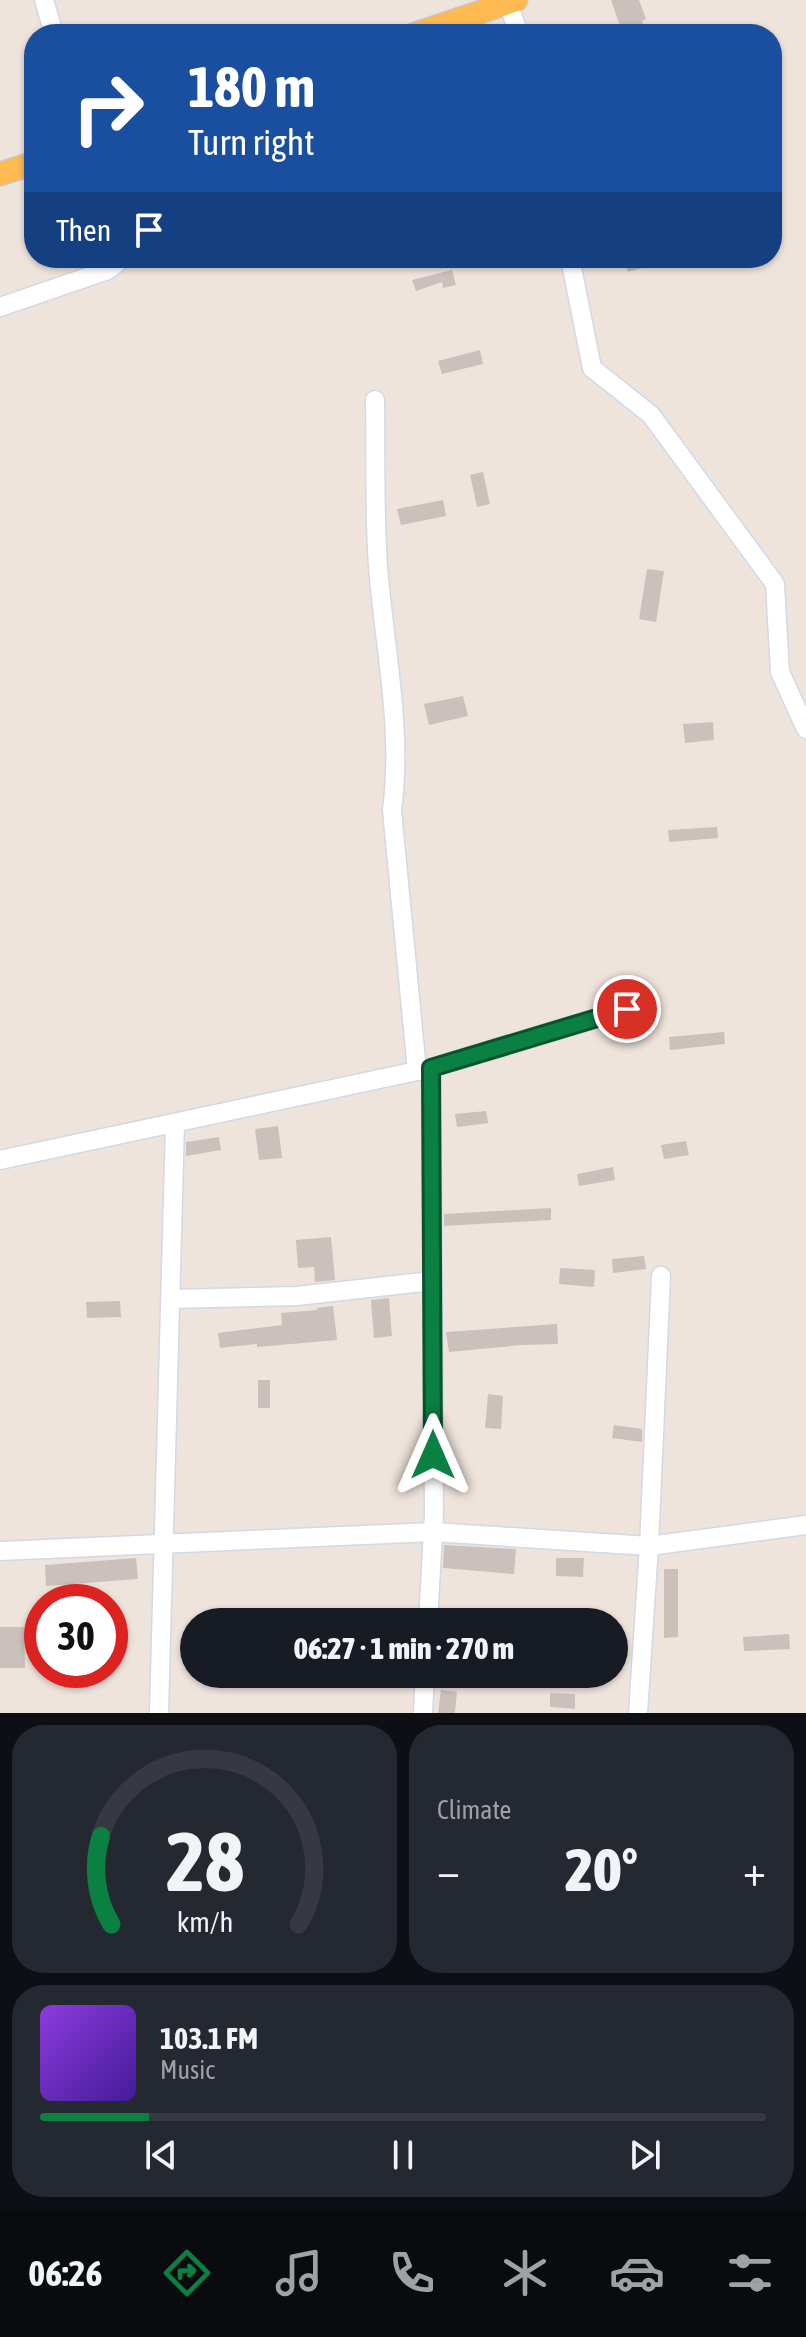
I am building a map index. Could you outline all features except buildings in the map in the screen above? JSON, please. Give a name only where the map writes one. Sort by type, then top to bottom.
[{"type":"main road","points":[[444,24],[512,1]]},
{"type":"main road","points":[[0,174],[24,166]]},
{"type":"street","points":[[44,0],[51,24]]},
{"type":"street","points":[[512,1],[517,24]]},
{"type":"street","points":[[0,307],[111,268]]},
{"type":"street","points":[[572,268],[592,368],[651,415],[775,584],[780,672],[806,729]]},
{"type":"street","points":[[375,400],[378,564],[392,699],[396,775],[392,810],[424,1069],[432,1281],[433,1532],[429,1608]]},
{"type":"street","points":[[0,1160],[424,1069],[627,1009]]},
{"type":"street","points":[[159,1713],[175,1123]]},
{"type":"street","points":[[638,1713],[661,1276]]},
{"type":"street","points":[[171,1299],[297,1296],[432,1281]]},
{"type":"street","points":[[0,1551],[433,1532],[649,1546],[806,1525]]},
{"type":"street","points":[[423,1713],[424,1688]]},
{"type":"route","points":[[433,1455],[431,1068],[627,1009]]}]
